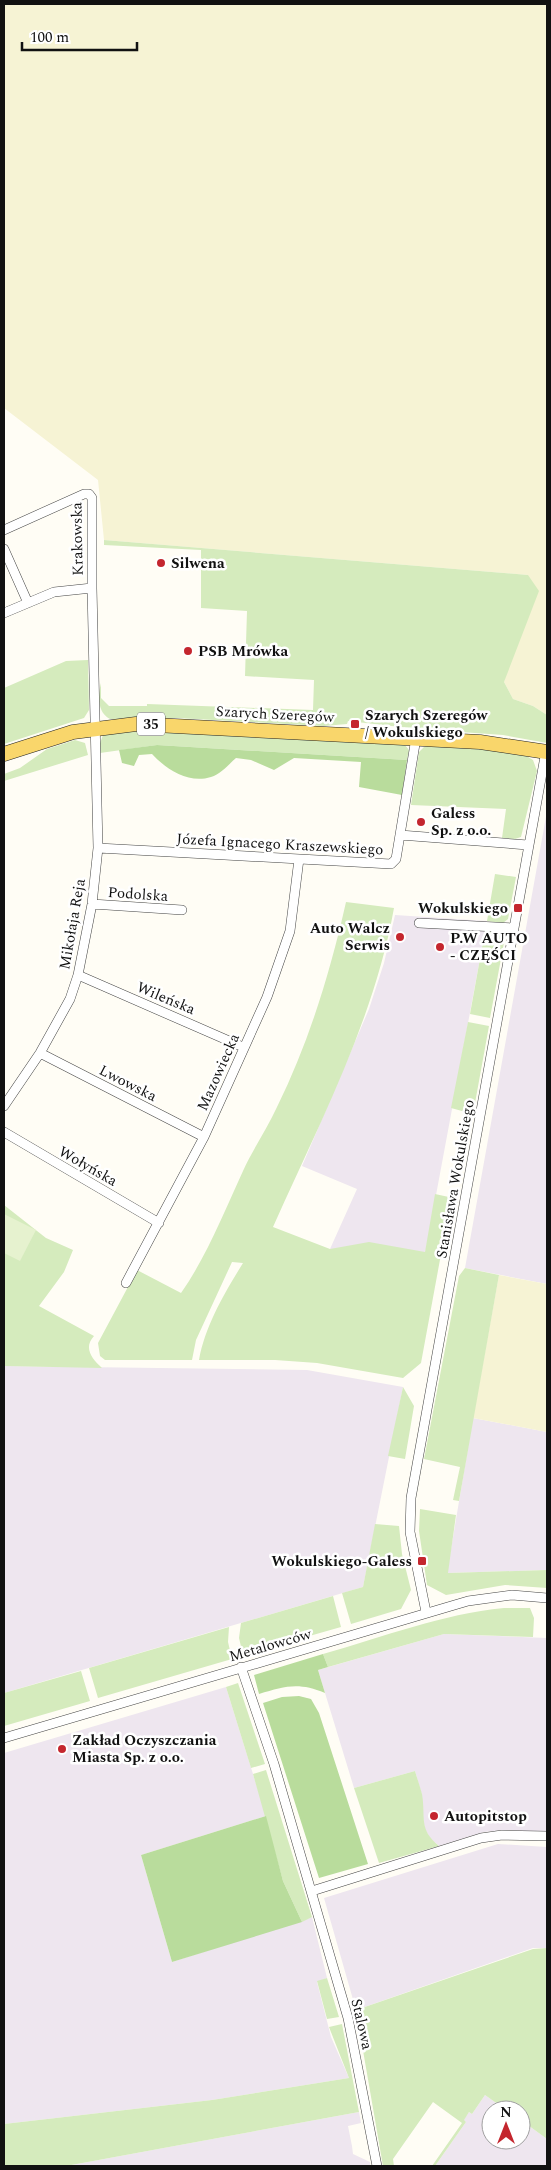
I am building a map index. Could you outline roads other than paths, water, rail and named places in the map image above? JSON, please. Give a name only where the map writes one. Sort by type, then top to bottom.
[{"type":"main road","name":"Szarych Szeregów","points":[[4,754],[63,734],[95,727],[126,724],[171,724],[494,743],[546,752]]},
{"type":"street","name":"Krakowska","points":[[4,530],[84,494],[89,494],[92,498],[95,727]]},
{"type":"street","points":[[4,549],[28,603]]},
{"type":"street","name":"Krakowska","points":[[4,613],[54,592],[92,588]]},
{"type":"street","name":"Mikołaja Reja","points":[[4,1106],[40,1053],[70,999],[78,975],[92,904],[98,848],[95,727]]},
{"type":"street","name":"Józefa Ignacego Kraszewskiego","points":[[98,848],[391,864],[396,859],[416,738]]},
{"type":"street","name":"Stanisława Wokulskiego","points":[[426,1612],[410,1532],[411,1498],[546,752]]},
{"type":"street","points":[[400,835],[528,844]]},
{"type":"street","name":"Mazowiecka","points":[[126,1282],[204,1137],[243,1046],[267,997],[290,931],[299,859]]},
{"type":"street","name":"Podolska","points":[[92,904],[182,910]]},
{"type":"street","points":[[419,923],[514,928]]},
{"type":"street","name":"Wileńska","points":[[78,975],[243,1046]]},
{"type":"street","name":"Lwowska","points":[[40,1053],[204,1137]]},
{"type":"street","name":"Wołyńska","points":[[4,1132],[159,1223]]},
{"type":"street","name":"Metalowców","points":[[4,1738],[426,1612],[512,1595],[547,1598]]},
{"type":"street","name":"Stalowa","points":[[241,1667],[274,1764],[348,2018],[377,2166]]},
{"type":"street","points":[[312,1891],[481,1838],[502,1834],[547,1836]]},
{"type":"place","name":"Silwena","points":[[161,563]]},
{"type":"place","name":"PSB Mrówka","points":[[188,651]]},
{"type":"place","name":"Szarych Szeregów / Wokulskiego","points":[[355,724]]},
{"type":"place","name":"Galess Sp. z o.o.","points":[[421,822]]},
{"type":"place","name":"Wokulskiego","points":[[518,908]]},
{"type":"place","name":"Auto Walcz Serwis","points":[[400,937]]},
{"type":"place","name":"P.W AUTO - CZĘŚCI","points":[[440,947]]},
{"type":"place","name":"Wokulskiego-Galess","points":[[422,1561]]},
{"type":"place","name":"Zakład Oczyszczania Miasta Sp. z o.o.","points":[[62,1749]]},
{"type":"place","name":"Autopitstop","points":[[434,1816]]}]
